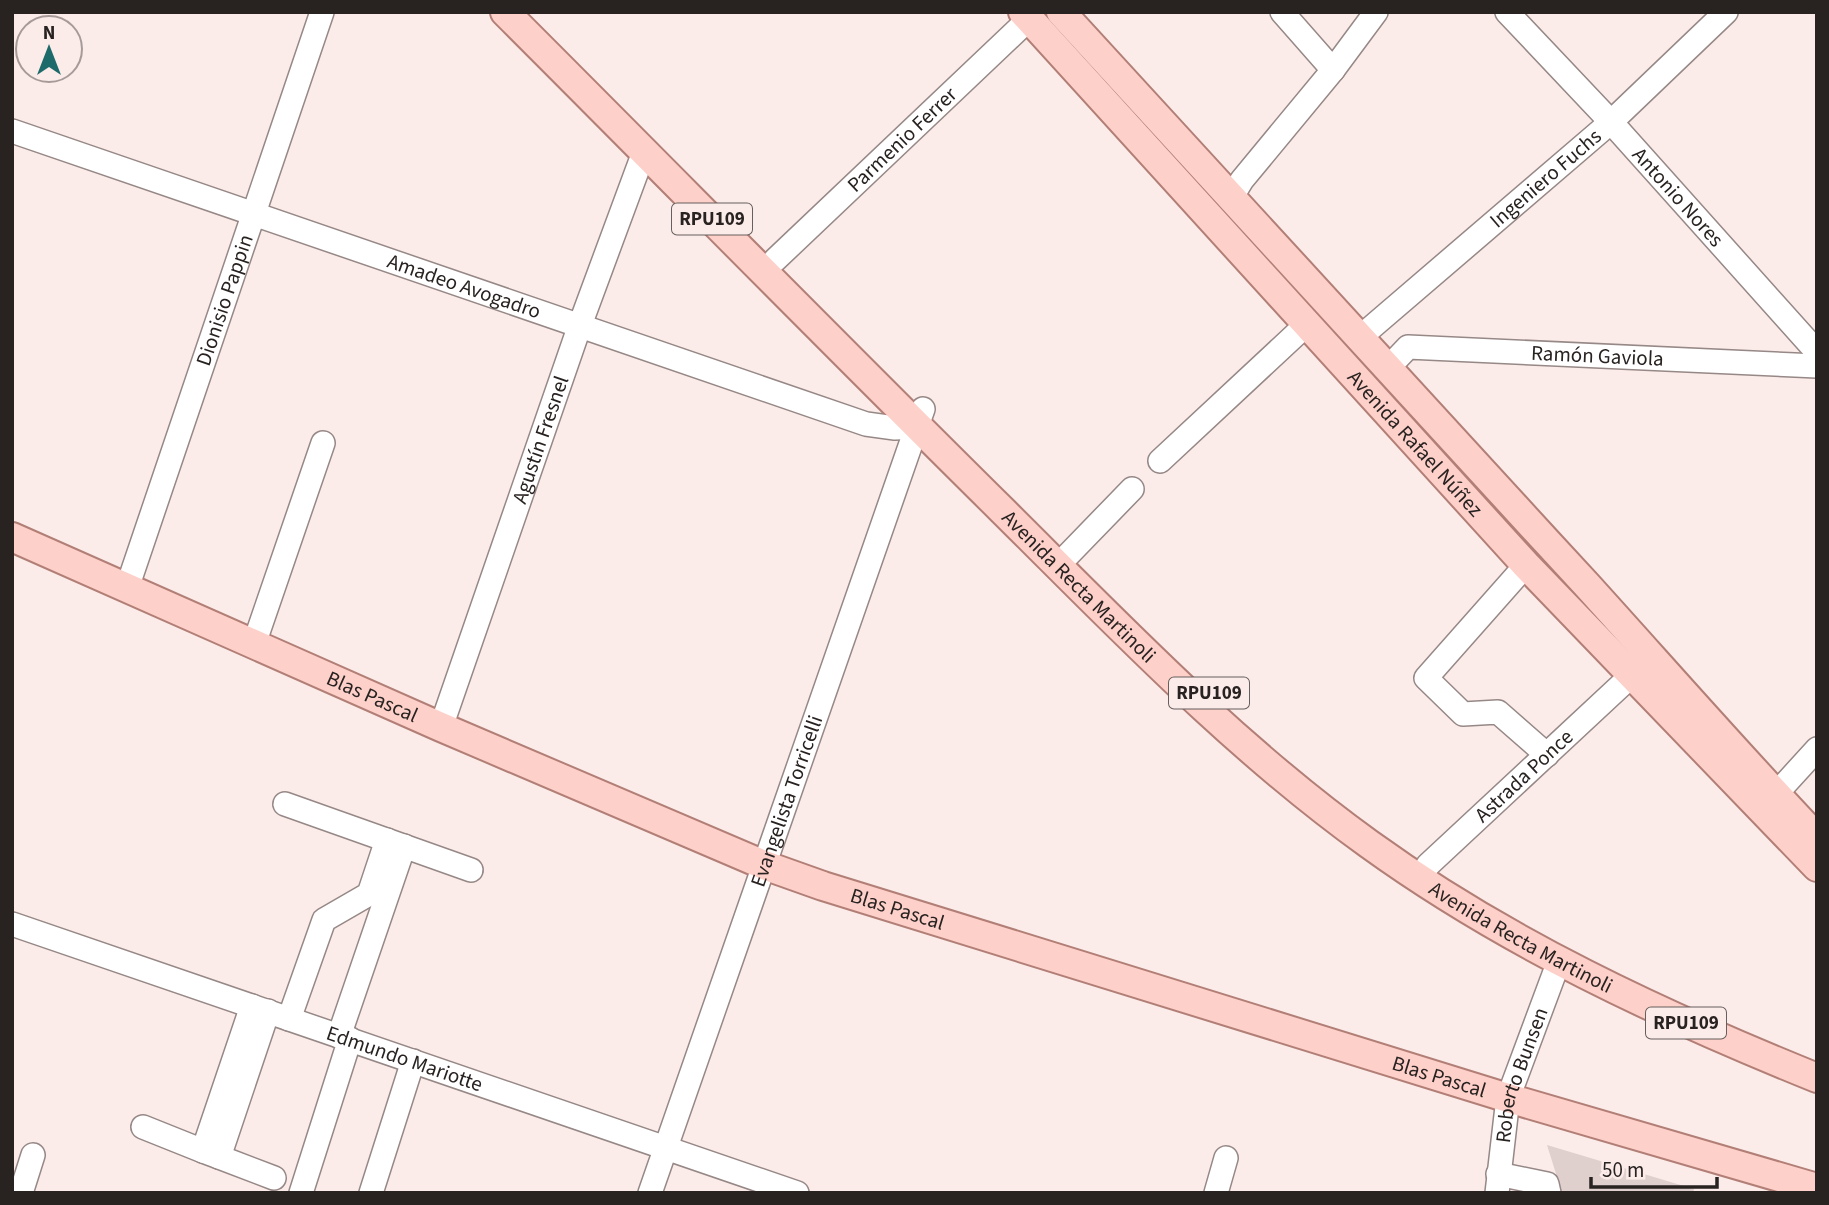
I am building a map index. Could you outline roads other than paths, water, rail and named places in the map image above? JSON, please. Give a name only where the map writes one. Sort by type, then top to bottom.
[{"type":"main road","name":"Avenida Recta Martinoli","points":[[505,12],[644,152],[920,418],[1210,715],[1273,771],[1326,812],[1424,872],[1694,1009],[1817,1062]]},
{"type":"main road","name":"Avenida Recta Martinoli","points":[[528,12],[775,260],[923,424],[930,426],[991,488],[1011,496],[1218,702],[1282,758],[1497,927],[1559,961],[1688,1024],[1817,1078]]},
{"type":"main road","name":"Avenida Rafael Núñez","points":[[1061,12],[1358,340],[1649,653],[1741,774],[1817,867]]},
{"type":"main road","name":"Avenida Rafael Núñez","points":[[1026,15],[1526,565],[1631,676],[1741,774],[1778,792],[1817,838]]},
{"type":"main road","points":[[1236,245],[1262,256],[1334,334],[1349,341],[1358,340]]},
{"type":"main road","points":[[1384,408],[1380,397],[1380,384],[1387,369]]},
{"type":"main road","name":"Blas Pascal","points":[[12,537],[441,727],[764,865],[823,886],[1508,1098],[1817,1188]]},
{"type":"main road","points":[[1741,774],[1780,849],[1817,891]]},
{"type":"main road","points":[[1778,792],[1817,817]]},
{"type":"street","name":"Dionisio Pappin","points":[[127,587],[322,12]]},
{"type":"street","points":[[1282,12],[1334,70]]},
{"type":"street","points":[[1231,198],[1242,180],[1334,70],[1376,12]]},
{"type":"street","name":"Antonio Nores","points":[[1507,12],[1611,122],[1817,352]]},
{"type":"street","name":"Ingeniero Fuchs","points":[[1358,340],[1611,122],[1726,12]]},
{"type":"street","name":"Parmenio Ferrer","points":[[775,260],[1026,15]]},
{"type":"street","name":"Amadeo Avogadro","points":[[12,131],[866,424],[895,428],[920,418]]},
{"type":"street","name":"Agustín Fresnel","points":[[441,727],[580,325],[644,152]]},
{"type":"street","points":[[1383,320],[1408,347],[1387,369]]},
{"type":"street","points":[[1160,461],[1307,324]]},
{"type":"street","name":"Ramón Gaviola","points":[[1408,347],[1817,366]]},
{"type":"street","name":"Evangelista Torricelli","points":[[650,1193],[920,418]]},
{"type":"street","points":[[254,644],[323,443]]},
{"type":"street","points":[[1068,555],[1132,489]]},
{"type":"street","points":[[1526,565],[1426,678],[1463,714],[1498,712],[1547,755]]},
{"type":"street","name":"Astrada Ponce","points":[[1424,872],[1631,676]]},
{"type":"street","points":[[1778,792],[1817,749]]},
{"type":"street","points":[[285,804],[471,870]]},
{"type":"street","points":[[301,1193],[344,1038],[377,897],[395,843]]},
{"type":"street","points":[[211,1154],[270,1012],[324,920],[377,897]]},
{"type":"street","name":"Edmundo Mariotte","points":[[12,924],[797,1193]]},
{"type":"street","name":"Roberto Bunsen","points":[[1497,1184],[1508,1098],[1559,961]]},
{"type":"street","points":[[371,1193],[413,1061]]},
{"type":"street","points":[[144,1127],[274,1178]]},
{"type":"street","points":[[21,1193],[33,1155]]},
{"type":"street","points":[[1216,1193],[1226,1158]]},
{"type":"street","points":[[1497,1184],[1547,1184],[1549,1193]]}]
